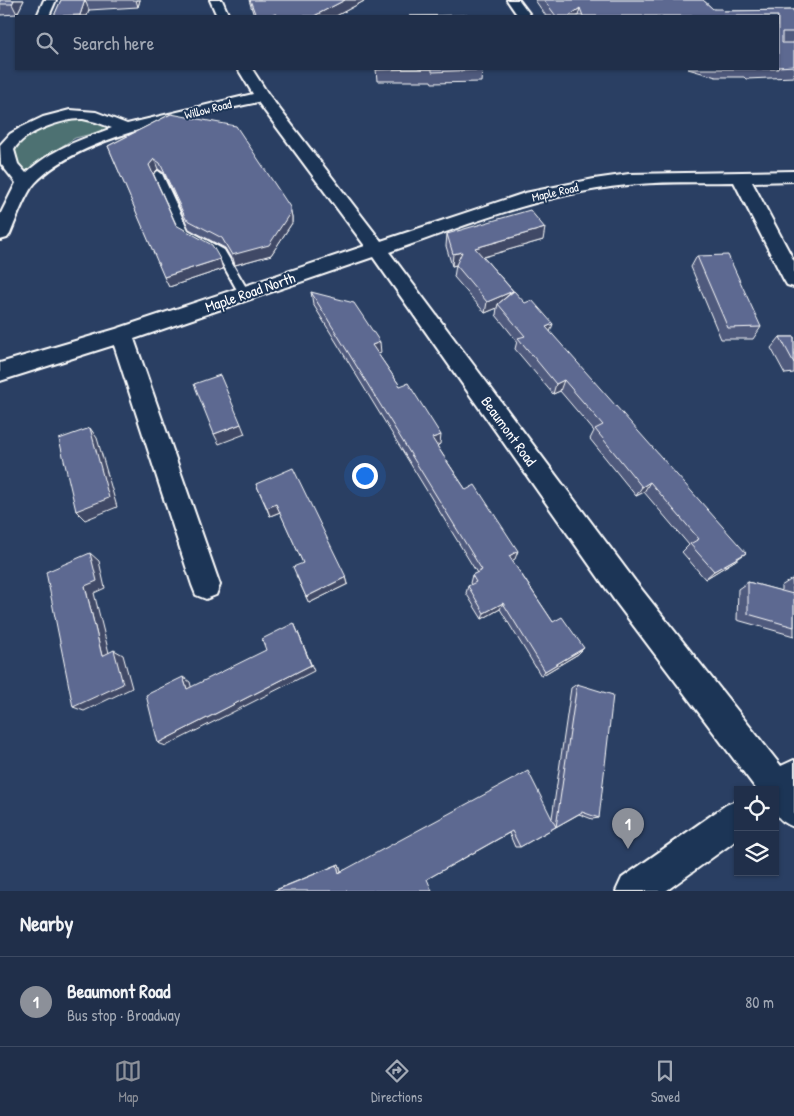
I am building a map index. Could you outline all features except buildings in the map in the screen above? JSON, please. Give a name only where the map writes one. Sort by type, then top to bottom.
[{"type":"street","points":[[43,15],[50,0]]},
{"type":"street","points":[[216,0],[223,15]]},
{"type":"street","points":[[513,0],[523,15]]},
{"type":"street","name":"Beaumont Road","points":[[247,70],[262,96],[377,249],[625,591],[785,792]]},
{"type":"street","name":"Willow Road","points":[[0,234],[26,182],[45,165],[69,150],[125,129],[262,96]]},
{"type":"street","points":[[26,182],[16,175],[6,150],[10,142],[25,132],[64,115],[78,114],[107,120],[125,129]]},
{"type":"street","points":[[740,176],[794,280]]},
{"type":"street","name":"Maple Road","points":[[377,249],[530,197],[560,190],[629,179],[794,176]]},
{"type":"street","name":"Maple Road North","points":[[0,372],[122,335],[377,249]]},
{"type":"street","points":[[122,335],[206,584]]},
{"type":"street","points":[[635,891],[734,820]]},
{"type":"lane","points":[[158,174],[184,232],[221,252],[245,294]]},
{"type":"green space","points":[[78,114],[125,129],[109,134],[91,134],[75,138],[43,158],[45,165],[26,182],[16,175],[10,142]]},
{"type":"place","name":"Beaumont Road","points":[[628,849]]}]
